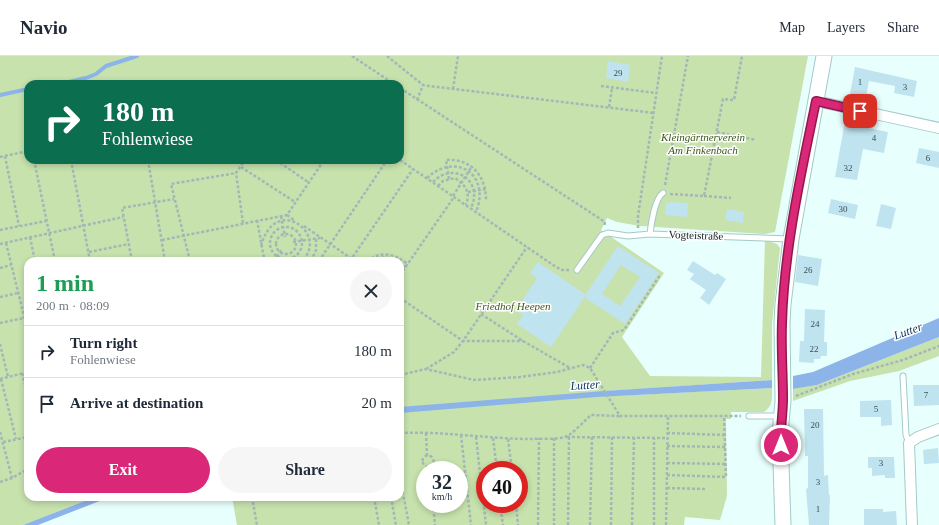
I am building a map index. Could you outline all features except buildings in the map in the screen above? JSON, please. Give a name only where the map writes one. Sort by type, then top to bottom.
[{"type":"street","points":[[783,525],[780,433],[782,408],[782,323],[791,239],[824,56]]},
{"type":"street","points":[[816,101],[939,128]]},
{"type":"street","points":[[912,525],[909,443],[918,437],[939,429]]},
{"type":"lane","points":[[650,234],[659,196],[663,193]]},
{"type":"lane","name":"Vogteistraße","points":[[602,235],[608,233],[628,236],[650,234],[791,239]]},
{"type":"lane","points":[[577,270],[602,235]]},
{"type":"lane","points":[[903,376],[906,435],[909,443]]},
{"type":"lane","points":[[749,416],[782,408]]},
{"type":"path","points":[[352,56],[388,80]]},
{"type":"path","points":[[387,56],[423,85],[654,113]]},
{"type":"path","points":[[453,89],[458,56]]},
{"type":"path","points":[[639,234],[637,220],[662,56]]},
{"type":"path","points":[[688,56],[663,193],[731,198]]},
{"type":"path","points":[[704,196],[723,99],[734,100],[742,56]]},
{"type":"path","points":[[417,100],[423,85]]},
{"type":"path","points":[[601,86],[656,93]]},
{"type":"path","points":[[610,108],[612,88]]},
{"type":"path","points":[[404,91],[605,222],[602,235]]},
{"type":"path","points":[[716,132],[756,140]]},
{"type":"path","points":[[0,157],[24,152]]},
{"type":"path","points":[[5,156],[19,226]]},
{"type":"path","points":[[449,179],[446,160],[472,166],[483,180],[486,189],[486,200]]},
{"type":"path","points":[[404,163],[562,270],[577,270]]},
{"type":"path","points":[[35,164],[54,257]]},
{"type":"path","points":[[73,164],[90,257]]},
{"type":"path","points":[[149,164],[164,257]]},
{"type":"path","points":[[189,257],[171,184],[236,173],[243,164]]},
{"type":"path","points":[[282,164],[308,182]]},
{"type":"path","points":[[162,240],[286,215],[321,164]]},
{"type":"path","points":[[322,257],[384,164]]},
{"type":"path","points":[[404,270],[454,196],[472,166]]},
{"type":"path","points":[[241,167],[295,202]]},
{"type":"path","points":[[427,178],[434,172],[446,167],[456,167],[469,171],[478,183],[480,190],[480,200],[476,212]]},
{"type":"path","points":[[354,257],[414,169]]},
{"type":"path","points":[[432,182],[442,174],[452,172],[465,176],[473,186],[474,191],[474,199],[471,208]]},
{"type":"path","points":[[236,173],[243,223]]},
{"type":"path","points":[[438,186],[443,181],[455,178],[468,192],[466,205]]},
{"type":"path","points":[[468,192],[486,189]]},
{"type":"path","points":[[131,257],[122,208],[174,199]]},
{"type":"path","points":[[286,215],[348,257]]},
{"type":"path","points":[[282,216],[284,235]]},
{"type":"path","points":[[0,244],[124,217]]},
{"type":"path","points":[[257,220],[264,257]]},
{"type":"path","points":[[261,246],[267,230],[282,220],[291,220],[300,224],[306,231],[310,240],[310,249],[306,257]]},
{"type":"path","points":[[0,230],[46,221]]},
{"type":"path","points":[[281,251],[277,257],[272,253],[270,246],[272,234],[283,227],[290,227],[300,234],[303,241],[300,253],[296,257]]},
{"type":"path","points":[[281,235],[292,236],[295,242],[296,246],[292,252],[288,254],[281,251],[276,246],[276,242],[281,235]]},
{"type":"path","points":[[30,237],[34,257]]},
{"type":"path","points":[[313,257],[316,250],[316,238]]},
{"type":"path","points":[[295,242],[320,238]]},
{"type":"path","points":[[0,323],[24,318],[6,243]]},
{"type":"path","points":[[89,252],[129,244]]},
{"type":"path","points":[[404,375],[426,369],[454,352],[464,341],[527,247]]},
{"type":"path","points":[[373,257],[382,254],[392,255],[393,257]]},
{"type":"path","points":[[0,268],[11,265]]},
{"type":"path","points":[[590,368],[613,333],[624,330],[660,275]]},
{"type":"path","points":[[0,297],[18,293]]},
{"type":"path","points":[[404,301],[464,341],[523,341]]},
{"type":"path","points":[[481,314],[523,341],[570,368]]},
{"type":"path","points":[[0,344],[8,377]]},
{"type":"path","points":[[782,408],[853,374],[903,360],[939,346]]},
{"type":"path","points":[[426,369],[474,380],[520,377],[557,372],[583,365],[590,368],[620,416]]},
{"type":"path","points":[[16,440],[0,379],[22,373],[24,381]]},
{"type":"path","points":[[568,525],[568,437],[591,415],[749,416]]},
{"type":"path","points":[[666,525],[668,416]]},
{"type":"path","points":[[667,475],[726,477],[724,416]]},
{"type":"path","points":[[0,432],[12,478]]},
{"type":"path","points":[[404,433],[462,435],[508,439],[568,437],[667,438]]},
{"type":"path","points":[[426,433],[428,456]]},
{"type":"path","points":[[667,433],[725,435]]},
{"type":"path","points":[[462,435],[471,525]]},
{"type":"path","points":[[476,437],[486,525]]},
{"type":"path","points":[[590,525],[592,437]]},
{"type":"path","points":[[611,525],[612,437]]},
{"type":"path","points":[[3,442],[24,438]]},
{"type":"path","points":[[493,438],[496,461]]},
{"type":"path","points":[[538,438],[538,525]]},
{"type":"path","points":[[554,438],[554,525]]},
{"type":"path","points":[[632,525],[634,438]]},
{"type":"path","points":[[654,438],[654,525]]},
{"type":"path","points":[[508,439],[511,461]]},
{"type":"path","points":[[667,446],[725,447]]},
{"type":"path","points":[[423,461],[424,457],[428,456]]},
{"type":"path","points":[[428,456],[430,456],[433,461]]},
{"type":"path","points":[[667,463],[725,464]]},
{"type":"path","points":[[0,482],[12,478],[24,471]]},
{"type":"path","points":[[667,488],[705,489]]},
{"type":"path","points":[[404,498],[409,525]]},
{"type":"path","points":[[253,501],[257,525]]},
{"type":"path","points":[[375,501],[379,525]]},
{"type":"path","points":[[392,501],[396,525]]},
{"type":"path","points":[[434,513],[435,525]]},
{"type":"path","points":[[501,513],[503,525]]},
{"type":"path","points":[[517,513],[518,525]]},
{"type":"green space","name":"Friedhof Heepen","points":[[0,56],[808,56],[775,232],[765,234],[640,226],[617,222],[607,218],[601,230],[664,273],[622,337],[650,376],[761,377],[765,240],[777,244],[780,248],[772,324],[772,380],[608,391],[613,396],[772,388],[772,398],[767,410],[764,412],[731,412],[731,419],[726,419],[727,496],[720,520],[685,517],[684,525],[237,525],[233,501],[404,501],[404,257],[24,257],[24,501],[85,501],[23,525],[0,525]]},
{"type":"green space","points":[[939,337],[939,356],[899,371],[850,381],[793,401],[793,389],[817,385]]},
{"type":"water","points":[[939,318],[939,337],[817,385],[793,389],[793,376],[813,372]]},
{"type":"water","points":[[772,380],[772,388],[597,397],[404,413],[404,407]]},
{"type":"water","points":[[85,501],[100,501],[38,525],[23,525]]},
{"type":"waterway","points":[[77,80],[96,74],[106,66],[137,56]]},
{"type":"waterway","points":[[0,95],[24,90]]},
{"type":"route","points":[[781,445],[783,401],[782,323],[785,282],[798,197],[816,101],[860,111]]},
{"type":"park label","name":"Kleingärtnerverein Am Finkenbach","points":[[703,143]]},
{"type":"water label","name":"Lutter","points":[[908,331]]},
{"type":"water label","name":"Lutter","points":[[585,385]]}]
